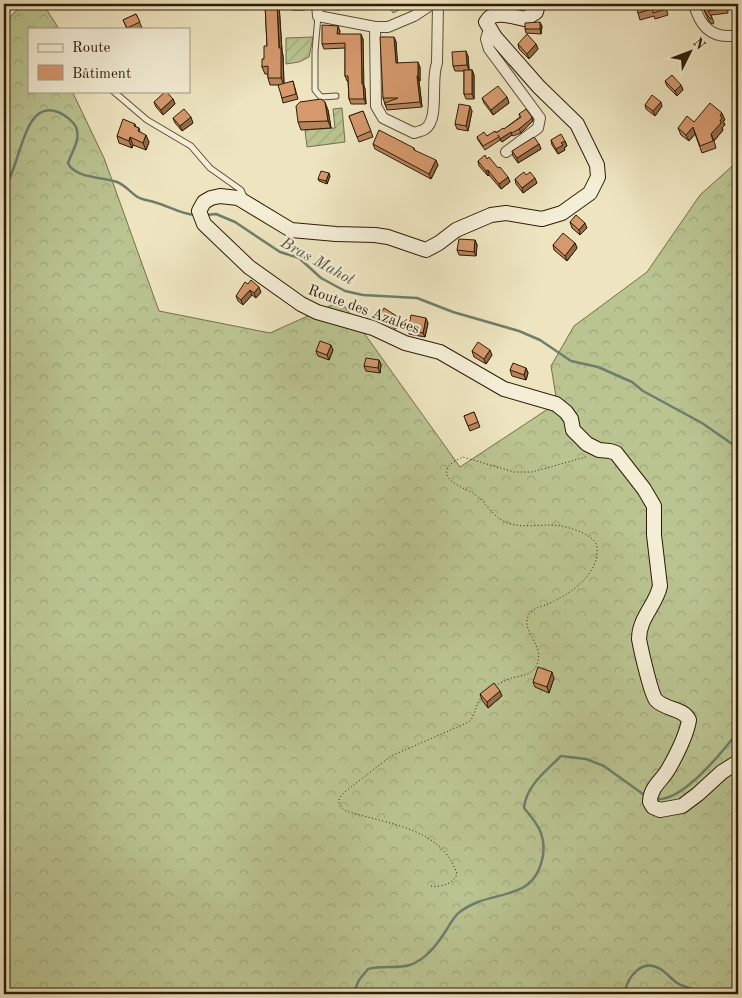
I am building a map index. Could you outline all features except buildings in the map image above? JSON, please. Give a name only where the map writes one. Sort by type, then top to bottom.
[{"type":"main road","points":[[489,29],[486,22],[494,14],[526,19],[536,12],[538,4]]},
{"type":"main road","name":"Route des Azalées","points":[[489,29],[538,87],[574,119],[581,129],[597,165],[598,177],[590,193],[576,204],[562,212],[542,219],[506,213],[491,215],[456,230],[426,250],[388,237],[375,235],[291,230],[238,198],[229,196],[211,198],[204,202],[199,211],[200,217],[208,230],[248,267],[301,304],[326,315],[372,328],[405,343],[440,352],[504,389],[556,404],[566,412],[571,420],[573,430],[587,444],[616,453],[644,489],[654,506],[654,535],[660,586],[642,623],[638,639],[652,693],[655,699],[665,707],[682,712],[689,720],[668,770],[652,788],[650,802],[660,810],[682,806],[722,772],[738,762]]},
{"type":"street","points":[[317,4],[318,16],[375,27],[388,27],[396,24],[432,4]]},
{"type":"street","points":[[375,27],[376,106],[383,118],[414,133],[426,128],[434,116],[433,72],[437,63],[438,4]]},
{"type":"street","points":[[694,4],[703,25],[716,35],[727,37],[738,35]]},
{"type":"street","points":[[489,29],[486,39],[489,49],[540,118],[538,128],[506,152]]},
{"type":"lane","points":[[318,16],[315,51],[315,90],[321,97],[336,96]]},
{"type":"lane","points":[[115,92],[147,120],[191,146],[210,168],[241,190],[247,204]]},
{"type":"path","points":[[495,686],[511,678],[530,673],[536,667],[539,654],[526,625],[527,618],[536,608],[560,598],[588,578],[598,550],[597,543],[588,535],[560,526],[523,526],[507,523],[494,515],[482,500],[450,480],[447,469],[452,462],[463,457],[514,472],[532,472],[589,456],[596,448]]},
{"type":"path","points":[[431,886],[439,887],[454,880],[457,874],[452,863],[436,842],[397,825],[346,811],[338,803],[346,791],[391,756],[469,722],[473,718],[477,702],[488,692]]},
{"type":"green space","points":[[23,4],[43,4],[58,28],[28,28],[28,92],[72,92],[104,158],[159,311],[270,333],[341,301],[460,467],[557,403],[551,366],[574,326],[647,272],[700,195],[738,161],[738,994],[4,994],[4,23]]},
{"type":"green space","points":[[388,4],[410,4],[393,13]]},
{"type":"green space","points":[[313,37],[309,57],[299,62],[286,64],[286,38]]},
{"type":"green space","points":[[342,108],[345,142],[307,147],[305,130],[335,128],[333,109]]},
{"type":"waterway","name":"Bras Mahot","points":[[4,187],[10,178],[30,125],[37,115],[46,110],[58,112],[66,116],[76,127],[77,141],[68,163],[76,172],[117,182],[140,198],[195,215]]},
{"type":"waterway","name":"Bras Mahot","points":[[206,215],[216,214],[235,222],[280,252],[299,258],[321,278],[345,291],[363,295],[417,298],[453,312],[519,331],[540,340],[571,361],[598,367],[632,382],[643,391],[702,423],[738,448]]},
{"type":"waterway","points":[[655,799],[666,798],[689,785],[712,763],[738,732]]},
{"type":"waterway","points":[[353,994],[359,980],[368,969],[405,966],[422,959],[432,950],[453,919],[461,911],[486,899],[511,893],[531,881],[538,871],[544,848],[539,829],[524,808],[533,786],[561,756],[586,759],[604,766],[647,797]]},
{"type":"waterway","points":[[624,994],[629,981],[637,970],[648,966],[662,970],[681,985],[711,994]]}]
